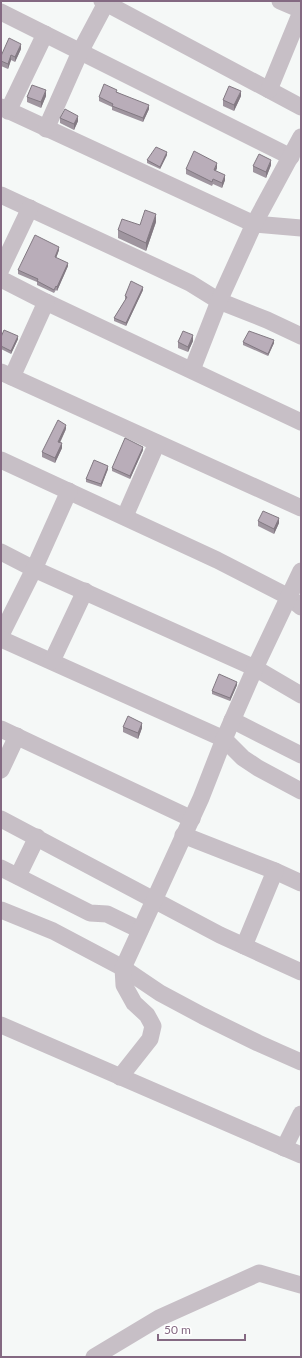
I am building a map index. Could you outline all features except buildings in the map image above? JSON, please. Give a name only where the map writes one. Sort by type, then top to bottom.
[{"type":"street","points":[[269,90],[301,11],[280,1]]},
{"type":"street","points":[[46,129],[104,2],[301,107]]},
{"type":"street","points":[[1,12],[291,157]]},
{"type":"street","points":[[45,34],[4,109],[254,224],[301,228]]},
{"type":"street","points":[[192,370],[219,300],[254,224],[301,137]]},
{"type":"street","points":[[1,195],[176,277],[219,300],[301,336]]},
{"type":"street","points":[[1,269],[30,208]]},
{"type":"street","points":[[1,279],[46,302],[301,422]]},
{"type":"street","points":[[46,302],[7,374],[301,508]]},
{"type":"street","points":[[125,516],[157,443]]},
{"type":"street","points":[[1,460],[125,516],[216,560],[295,602]]},
{"type":"street","points":[[1,635],[34,569],[69,491]]},
{"type":"street","points":[[1,552],[34,569],[255,668],[301,695]]},
{"type":"street","points":[[120,1077],[150,1039],[153,1026],[147,1015],[134,1003],[124,985],[123,968],[192,819],[224,739],[255,668],[295,602],[301,571]]},
{"type":"street","points":[[52,661],[85,591]]},
{"type":"street","points":[[1,639],[224,739],[243,758],[258,768],[301,791]]},
{"type":"street","points":[[232,720],[301,755]]},
{"type":"street","points":[[1,729],[192,819]]},
{"type":"street","points":[[1,770],[17,736]]},
{"type":"street","points":[[1,819],[220,935],[301,972]]},
{"type":"street","points":[[184,835],[275,871],[299,878]]},
{"type":"street","points":[[18,876],[37,837]]},
{"type":"street","points":[[1,868],[90,913],[107,914],[140,930]]},
{"type":"street","points":[[244,946],[275,871]]},
{"type":"street","points":[[1,910],[53,931],[123,968],[160,993],[203,1016],[301,1062]]},
{"type":"street","points":[[1,1025],[301,1156]]},
{"type":"street","points":[[284,1148],[301,1114]]},
{"type":"street","points":[[94,1357],[159,1318],[260,1274],[301,1285]]}]
